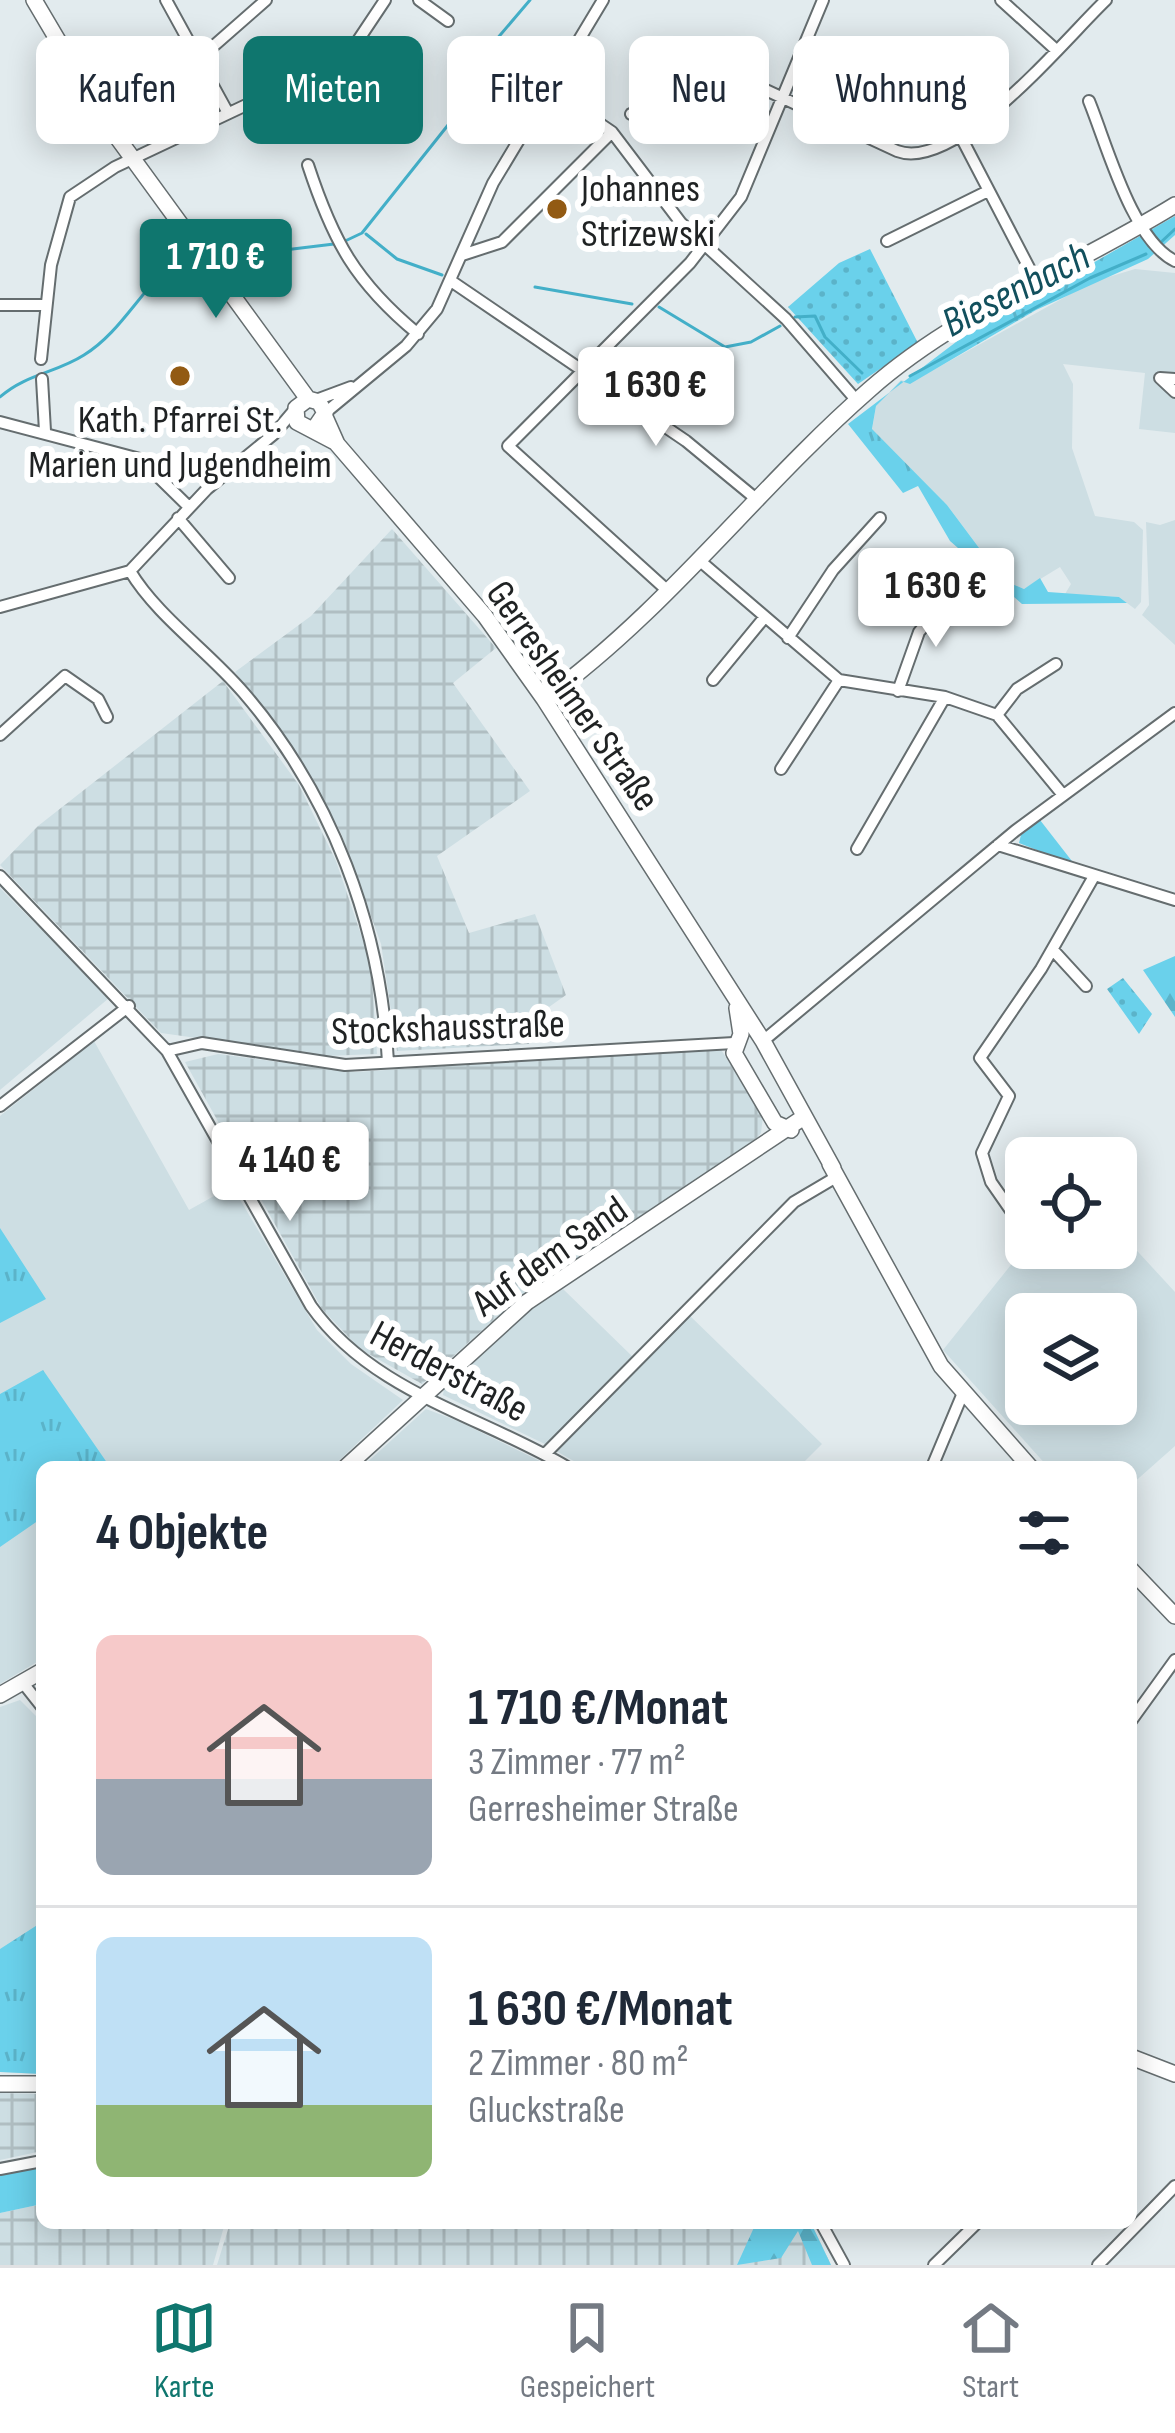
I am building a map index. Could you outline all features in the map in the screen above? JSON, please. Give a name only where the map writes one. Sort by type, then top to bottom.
[{"type":"street","name":"Gerresheimer Straße","points":[[34,0],[132,159],[310,412],[485,616],[544,699],[735,999],[792,1124]]},
{"type":"street","points":[[166,0],[188,36]]},
{"type":"street","points":[[219,41],[266,0]]},
{"type":"street","points":[[361,36],[385,0]]},
{"type":"street","points":[[419,0],[448,21]]},
{"type":"street","points":[[581,36],[603,0]]},
{"type":"street","points":[[669,592],[508,446],[704,247],[740,197],[823,0]]},
{"type":"street","points":[[1001,0],[1055,49]]},
{"type":"street","points":[[1009,94],[1106,0]]},
{"type":"street","points":[[219,94],[228,113]]},
{"type":"street","points":[[769,94],[793,105]]},
{"type":"street","points":[[1089,101],[1141,226],[1156,250],[1175,261]]},
{"type":"street","points":[[41,359],[59,224],[70,197],[132,159],[243,106]]},
{"type":"street","points":[[605,127],[704,247],[786,319],[857,401]]},
{"type":"street","points":[[462,255],[502,242],[612,132]]},
{"type":"street","points":[[0,608],[130,571],[189,506],[274,434],[354,386],[418,334],[451,281],[494,183],[517,144]]},
{"type":"street","points":[[882,144],[905,154],[926,154],[950,144]]},
{"type":"street","points":[[964,144],[1037,283]]},
{"type":"street","points":[[308,164],[340,250],[375,296],[418,334]]},
{"type":"street","points":[[886,241],[988,191]]},
{"type":"street","points":[[544,699],[669,592],[755,498],[857,401],[936,341],[1175,206]]},
{"type":"street","points":[[451,281],[583,369],[755,498]]},
{"type":"street","points":[[0,305],[45,304]]},
{"type":"street","points":[[1175,379],[1160,377],[1175,392]]},
{"type":"street","points":[[42,379],[45,431]]},
{"type":"street","points":[[0,422],[140,460],[189,506]]},
{"type":"street","points":[[178,518],[230,578]]},
{"type":"street","points":[[788,638],[832,570],[880,518]]},
{"type":"street","points":[[699,560],[839,680],[944,698],[997,715],[1063,795]]},
{"type":"street","points":[[130,571],[265,719],[315,798],[375,947],[388,1062]]},
{"type":"street","points":[[898,691],[920,632],[949,597]]},
{"type":"street","points":[[713,680],[764,618]]},
{"type":"street","points":[[997,715],[1017,689],[1056,664]]},
{"type":"street","points":[[0,734],[65,676],[98,699],[107,717]]},
{"type":"street","points":[[782,769],[839,680]]},
{"type":"street","points":[[857,848],[944,698]]},
{"type":"street","points":[[749,1038],[1175,713]]},
{"type":"street","points":[[998,845],[1175,900]]},
{"type":"street","name":"Herderstraße","points":[[0,876],[167,1051],[325,1326],[356,1358],[557,1461]]},
{"type":"street","points":[[1005,1202],[991,1182],[982,1153],[1009,1096],[980,1058],[1053,950],[1055,938],[1093,878]]},
{"type":"street","points":[[1053,950],[1086,986]]},
{"type":"street","points":[[0,1106],[129,1006]]},
{"type":"street","name":"Gerresheimer Straße","points":[[749,1038],[740,1064],[836,1172],[937,1360],[1025,1461]]},
{"type":"street","name":"Stockshausstraße","points":[[167,1051],[202,1043],[331,1064],[749,1038]]},
{"type":"street","name":"Auf dem Sand","points":[[353,1461],[527,1302],[792,1124]]},
{"type":"street","points":[[545,1454],[794,1202],[836,1172]]},
{"type":"street","points":[[935,1461],[963,1393]]},
{"type":"street","points":[[1137,1576],[1175,1616]]},
{"type":"street","points":[[1137,1713],[1175,1660]]},
{"type":"street","points":[[0,1695],[36,1674]]},
{"type":"street","points":[[23,1682],[36,1699]]},
{"type":"street","points":[[1137,2059],[1175,2074]]},
{"type":"street","points":[[0,2084],[36,2084]]},
{"type":"street","points":[[0,2169],[36,2162]]},
{"type":"street","points":[[1137,2225],[1175,2186]]},
{"type":"street","points":[[823,2229],[844,2265]]},
{"type":"street","points":[[934,2265],[970,2229]]},
{"type":"street","points":[[1098,2265],[1133,2229]]},
{"type":"shaded area","points":[[1135,269],[1175,273],[1175,433],[1139,429],[1145,373],[1063,364],[1073,384],[1072,448],[1095,516],[1134,522],[1143,530],[1141,602],[1135,609],[1119,597],[1065,594],[1071,584],[1060,567],[1024,589],[1003,580],[947,505],[872,430],[876,406],[901,380],[910,383],[1092,282]]},
{"type":"shaded area","points":[[1175,520],[1175,645],[1142,615],[1149,605],[1146,522],[1160,525]]},
{"type":"shaded area","points":[[392,529],[496,648],[453,683],[530,791],[437,856],[469,933],[535,914],[566,995],[532,1019],[529,1044],[397,1051],[381,944],[341,833],[307,770],[235,672],[311,616]]},
{"type":"shaded area","points":[[223,681],[299,785],[336,861],[371,964],[377,1054],[326,1056],[161,1033],[0,865],[38,826]]},
{"type":"shaded area","points":[[0,888],[109,998],[0,1090]]},
{"type":"shaded area","points":[[94,1041],[189,1210],[232,1186],[317,1330],[351,1364],[403,1400],[338,1461],[36,1461],[36,1663],[0,1684],[0,1116]]},
{"type":"shaded area","points":[[720,1048],[763,1116],[761,1133],[743,1153],[516,1300],[422,1384],[360,1349],[322,1309],[185,1062],[218,1054],[356,1072]]},
{"type":"shaded area","points":[[1137,1251],[1175,1292],[1175,1446],[1137,1480],[1137,1461],[1043,1461],[1010,1425],[1137,1425],[1137,1293],[1005,1293],[1005,1419],[943,1350],[1008,1269],[1137,1269]]},
{"type":"shaded area","points":[[563,1289],[634,1358],[549,1446],[443,1395],[444,1388],[528,1311]]},
{"type":"shaded area","points":[[687,1313],[822,1444],[805,1461],[574,1461],[553,1449]]},
{"type":"shaded area","points":[[426,1409],[540,1461],[369,1461]]},
{"type":"shaded area","points":[[20,1700],[36,1716],[36,2074],[0,2072],[0,1707]]},
{"type":"shaded area","points":[[0,2093],[36,2094],[36,2152],[0,2160]]},
{"type":"shaded area","points":[[36,2205],[36,2229],[223,2229],[213,2265],[0,2265],[0,2213]]},
{"type":"shaded area","points":[[228,2229],[814,2229],[831,2265],[217,2265]]},
{"type":"green space","points":[[1175,216],[1175,235],[1148,259],[1036,310],[910,384],[904,382],[960,339]]},
{"type":"green space","points":[[870,249],[918,343],[858,384],[788,307],[839,263]]},
{"type":"green space","points":[[889,393],[876,406],[872,429],[947,505],[1003,580],[1024,589],[1040,578],[1048,592],[1119,597],[1127,603],[1022,604],[950,541],[918,486],[903,493],[848,424]]},
{"type":"green space","points":[[1040,820],[1075,865],[1019,843],[1021,835]]},
{"type":"green space","points":[[1175,956],[1175,1017],[1143,970]]},
{"type":"green space","points":[[1123,978],[1152,1014],[1139,1034],[1107,989]]},
{"type":"green space","points":[[0,1228],[46,1299],[0,1323]]},
{"type":"green space","points":[[43,1370],[106,1461],[36,1461],[36,1522],[0,1547],[0,1394]]},
{"type":"green space","points":[[36,1926],[36,2074],[0,2072],[0,1949]]},
{"type":"green space","points":[[36,2167],[36,2205],[0,2213],[0,2174]]},
{"type":"green space","points":[[753,2229],[814,2229],[831,2265],[812,2265],[798,2231],[781,2258],[737,2265]]},
{"type":"waterway","points":[[343,242],[362,233],[460,110],[490,47],[530,0]]},
{"type":"waterway","name":"Biesenbach","points":[[1159,244],[1175,229]]},
{"type":"waterway","name":"Biesenbach","points":[[366,234],[397,259],[442,275]]},
{"type":"waterway","points":[[203,247],[227,241],[268,252],[334,244]]},
{"type":"waterway","points":[[0,397],[99,344],[163,272],[194,250]]},
{"type":"waterway","name":"Biesenbach","points":[[910,376],[1090,278],[1146,254]]},
{"type":"waterway","name":"Biesenbach","points":[[535,287],[632,304]]},
{"type":"waterway","name":"Biesenbach","points":[[659,307],[725,347],[751,342],[780,326]]},
{"type":"waterway","name":"Biesenbach","points":[[795,317],[815,316],[825,337],[862,373]]},
{"type":"place","name":"Johannes Strizewski","points":[[557,209]]},
{"type":"place","name":"Kath. Pfarrei St. Marien und Jugendheim","points":[[180,376]]}]
